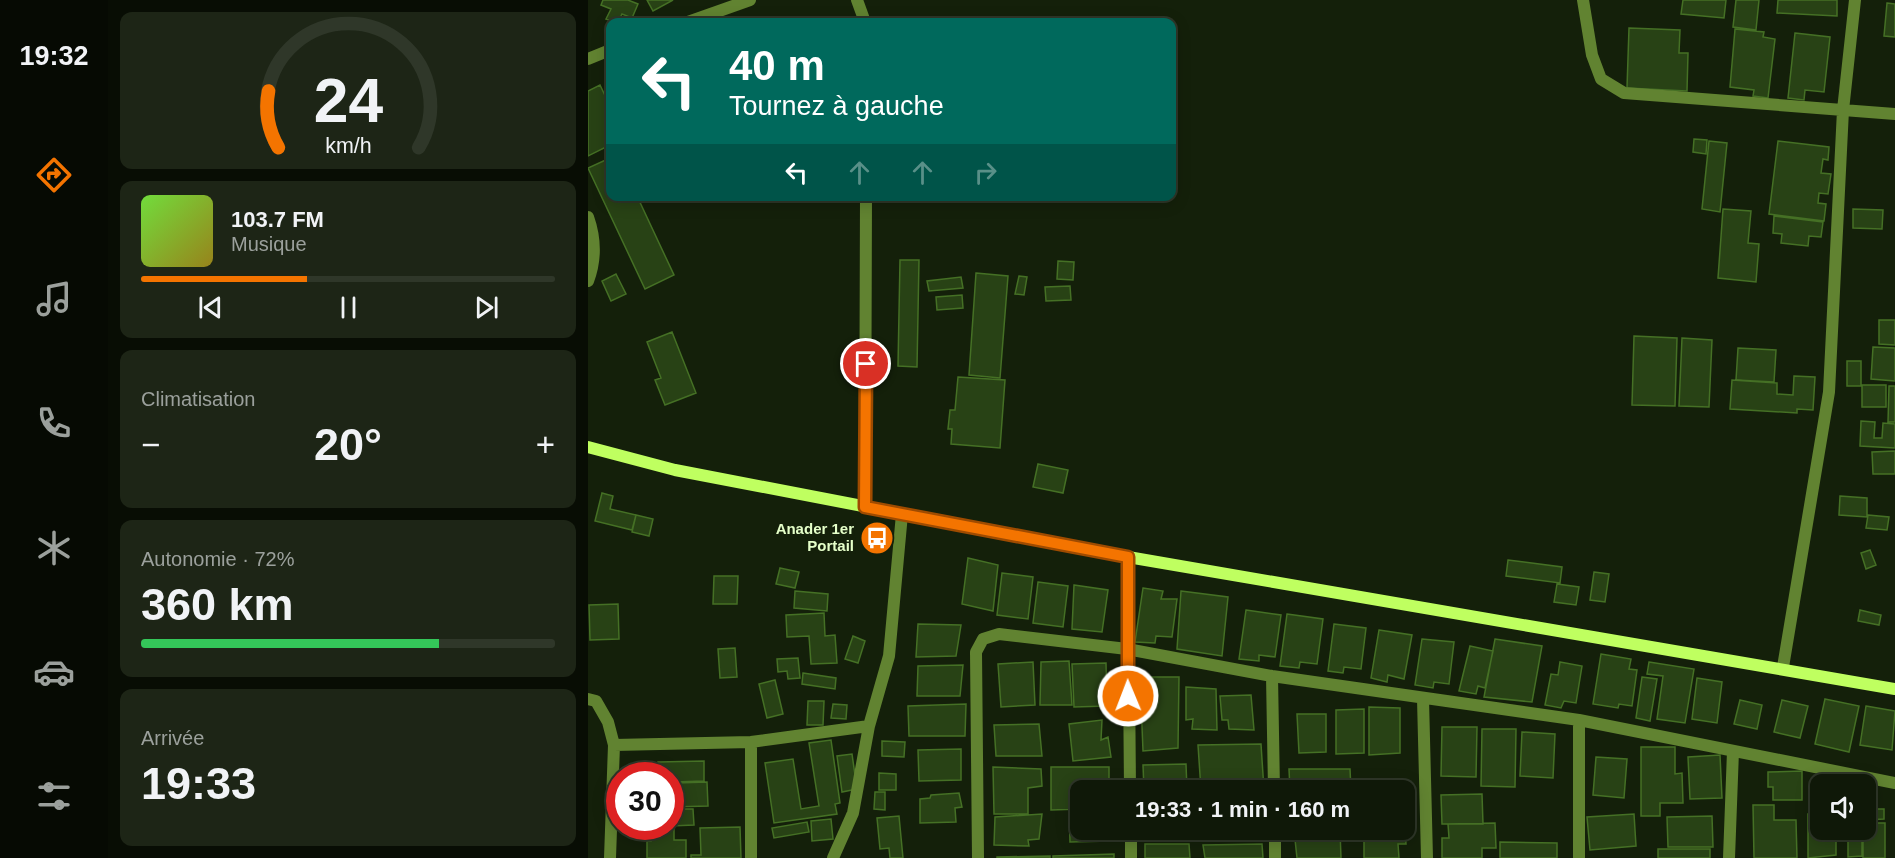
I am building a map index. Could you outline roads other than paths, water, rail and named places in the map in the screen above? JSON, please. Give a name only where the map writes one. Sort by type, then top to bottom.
[{"type":"street","points":[[699,18],[750,0]]},
{"type":"street","points":[[857,0],[864,18]]},
{"type":"street","points":[[1583,0],[1592,56],[1601,79],[1624,93],[1895,114]]},
{"type":"street","points":[[1783,667],[1829,392],[1843,110],[1855,0]]},
{"type":"street","points":[[588,58],[606,51]]},
{"type":"street","points":[[865,507],[866,201]]},
{"type":"street","points":[[588,217],[594,234],[592,271],[588,281]]},
{"type":"street","points":[[588,447],[675,470],[1128,557],[1783,667],[1895,689]]},
{"type":"street","points":[[833,858],[853,813],[869,726],[889,656],[902,514]]},
{"type":"street","points":[[1128,557],[1130,780]]},
{"type":"street","points":[[978,858],[976,652],[983,639],[999,634],[1127,649],[1272,676],[1579,720],[1895,783]]},
{"type":"street","points":[[1272,676],[1274,780]]},
{"type":"street","points":[[588,699],[596,701],[609,722],[614,745],[610,858]]},
{"type":"street","points":[[1423,699],[1427,858]]},
{"type":"street","points":[[1579,720],[1579,858]]},
{"type":"street","points":[[614,745],[752,742],[869,726]]},
{"type":"street","points":[[751,858],[752,742]]},
{"type":"street","points":[[1729,858],[1733,751]]},
{"type":"street","points":[[1131,840],[1131,858]]},
{"type":"street","points":[[1275,840],[1275,858]]},
{"type":"place","name":"Anader 1er Portail","points":[[877,538]]}]
